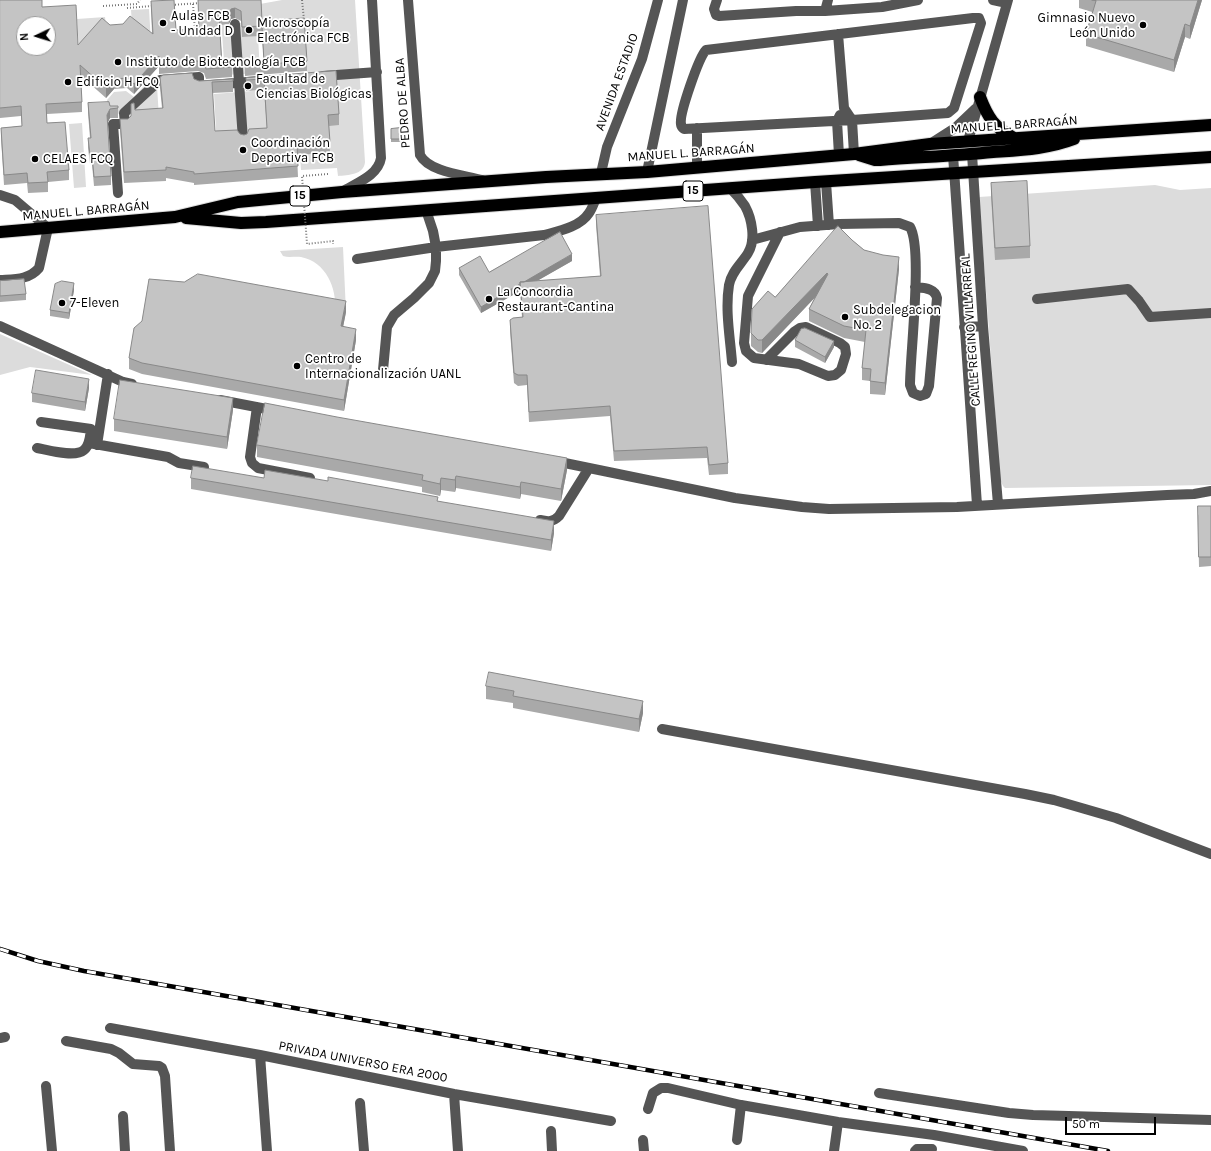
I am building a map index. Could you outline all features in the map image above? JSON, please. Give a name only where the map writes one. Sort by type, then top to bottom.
[{"type":"highway","points":[[978,102],[994,124],[1014,138]]},
{"type":"highway","name":"MANUEL L. BARRAGÁN","points":[[0,232],[175,217],[238,202],[342,192],[601,173],[647,172],[854,154],[930,144],[1211,125]]},
{"type":"highway","points":[[854,154],[875,160],[1035,149],[1062,143],[1086,134]]},
{"type":"highway","name":"MANUEL L. BARRAGÁN","points":[[175,217],[241,223],[820,182],[1211,157]]},
{"type":"street","name":"PEDRO DE ALBA","points":[[342,192],[374,172],[381,162],[382,153],[372,0]]},
{"type":"street","name":"PEDRO DE ALBA","points":[[408,0],[420,155],[426,163],[436,168],[486,181]]},
{"type":"street","name":"AVENIDA ESTADIO","points":[[601,173],[607,147],[642,60],[658,0]]},
{"type":"street","points":[[647,172],[683,0]]},
{"type":"street","points":[[717,0],[714,9],[716,15],[719,16],[796,11],[825,11],[882,6],[918,0]]},
{"type":"street","points":[[825,11],[828,0]]},
{"type":"street","points":[[968,141],[1008,2],[993,0]]},
{"type":"street","points":[[979,18],[981,21],[952,111],[948,113],[852,120],[684,129],[680,122],[695,73],[701,57],[706,50],[979,18]]},
{"type":"street","points":[[235,24],[243,140]]},
{"type":"street","points":[[838,34],[844,108],[852,120],[854,154]]},
{"type":"street","points":[[313,76],[377,72]]},
{"type":"street","points":[[118,192],[113,124],[125,124],[124,113],[160,80],[199,77],[199,86],[267,80]]},
{"type":"street","points":[[930,144],[960,125],[978,102]]},
{"type":"street","points":[[839,155],[837,121],[844,108]]},
{"type":"street","points":[[697,128],[697,168]]},
{"type":"street","name":"CALLE REGINO VILLARREAL","points":[[972,154],[983,326],[998,504]]},
{"type":"street","name":"CALLE REGINO VILLARREAL","points":[[953,155],[977,505]]},
{"type":"street","points":[[820,182],[829,225]]},
{"type":"street","points":[[818,226],[820,182]]},
{"type":"street","points":[[731,189],[744,205],[748,214],[751,222],[752,240],[748,252],[729,282],[728,315],[732,362]]},
{"type":"street","points":[[0,194],[15,200],[48,228],[39,268],[35,273],[28,277],[0,280]]},
{"type":"street","points":[[357,259],[436,247],[544,235],[560,231],[580,222],[589,214],[596,198]]},
{"type":"street","points":[[383,370],[387,327],[394,316],[429,283],[435,272],[436,247],[426,210]]},
{"type":"street","points":[[752,240],[800,227],[899,223],[910,227],[914,237],[915,287],[910,385],[913,393],[923,396],[928,390],[929,386],[937,295],[933,291],[915,287]]},
{"type":"street","points":[[958,225],[976,224]]},
{"type":"street","points":[[766,360],[794,332],[800,328],[806,327],[840,343],[845,347],[846,354],[841,370],[835,375],[828,376],[799,364],[766,360],[754,358],[746,351],[744,343],[748,296],[780,232]]},
{"type":"street","points":[[1037,299],[1128,289],[1139,301],[1150,317],[1211,313]]},
{"type":"street","points":[[0,326],[124,382],[138,385]]},
{"type":"street","points":[[964,327],[983,326]]},
{"type":"street","points":[[93,444],[108,374]]},
{"type":"street","points":[[213,398],[287,413]]},
{"type":"street","points":[[257,407],[250,457],[252,463],[258,468],[320,480]]},
{"type":"street","points":[[41,422],[91,429],[93,444]]},
{"type":"street","points":[[37,448],[77,454],[93,444],[168,457],[179,462],[204,467]]},
{"type":"street","points":[[546,459],[735,498],[802,507],[845,509],[977,505],[1211,491]]},
{"type":"street","points":[[533,519],[548,522],[554,521],[559,516],[589,468]]},
{"type":"street","points":[[662,729],[1054,800],[1116,818],[1211,854]]},
{"type":"street","name":"PRIVADA UNIVERSO ERA 2000","points":[[110,1028],[260,1055],[454,1094],[611,1121]]},
{"type":"street","points":[[66,1041],[111,1050],[119,1053],[134,1064],[159,1066],[162,1068],[165,1076],[170,1151]]},
{"type":"street","points":[[260,1055],[268,1151]]},
{"type":"street","points":[[46,1086],[52,1151]]},
{"type":"street","points":[[648,1109],[653,1093],[656,1090],[664,1088],[741,1105],[838,1122],[934,1135],[1023,1151]]},
{"type":"street","points":[[878,1093],[1009,1113],[1211,1120]]},
{"type":"street","points":[[454,1094],[458,1151]]},
{"type":"street","points":[[360,1103],[364,1151]]},
{"type":"street","points":[[737,1140],[741,1105]]},
{"type":"street","points":[[123,1116],[125,1151]]},
{"type":"street","points":[[834,1151],[838,1122]]},
{"type":"street","points":[[551,1131],[552,1151]]},
{"type":"street","points":[[915,1151],[917,1149],[932,1150],[934,1135]]},
{"type":"street","points":[[643,1140],[644,1151]]},
{"type":"path","points":[[103,6],[137,4],[140,0]]},
{"type":"path","points":[[302,0],[304,21]]},
{"type":"path","points":[[166,5],[201,3]]},
{"type":"path","points":[[193,4],[195,30]]},
{"type":"path","points":[[127,8],[158,6]]},
{"type":"path","points":[[328,174],[302,176],[307,244],[333,241],[333,244]]},
{"type":"shaded area","points":[[282,0],[355,0],[365,162],[362,170],[355,174],[338,176],[337,168],[301,170],[300,155],[330,153],[311,143],[304,28],[264,30],[260,4]]},
{"type":"shaded area","points":[[149,9],[151,42],[132,24],[131,10]]},
{"type":"shaded area","points":[[105,17],[106,26],[79,48],[77,19]]},
{"type":"shaded area","points":[[228,18],[229,24],[241,23],[242,37],[258,36],[260,73],[225,75],[221,19]]},
{"type":"shaded area","points":[[152,77],[157,86],[159,118],[135,113],[111,114],[107,108],[107,100],[114,92],[126,91],[134,97]]},
{"type":"shaded area","points":[[265,90],[268,139],[217,146],[214,94]]},
{"type":"shaded area","points":[[82,123],[86,187],[74,188],[69,124]]},
{"type":"shaded area","points":[[1155,185],[1180,190],[1211,188],[1211,485],[1005,488],[1000,479],[979,197]]},
{"type":"shaded area","points":[[343,247],[346,312],[335,310],[332,285],[323,270],[317,264],[301,257],[283,256],[280,251]]},
{"type":"shaded area","points":[[0,334],[92,375],[30,367],[0,375]]},
{"type":"building","points":[[0,0],[42,0],[42,7],[76,5],[78,45],[102,18],[110,25],[123,24],[130,16],[153,34],[151,1],[174,0],[176,30],[199,29],[198,0],[261,0],[262,21],[304,18],[307,61],[245,66],[245,64],[264,63],[262,26],[242,27],[241,11],[235,8],[231,9],[229,14],[219,15],[222,66],[232,65],[232,67],[206,69],[204,63],[198,61],[159,64],[159,56],[134,84],[127,78],[114,79],[106,88],[80,65],[82,102],[46,104],[47,123],[65,122],[69,170],[47,172],[48,182],[28,183],[27,173],[4,175],[1,128],[22,126],[21,106],[0,108]]},
{"type":"building","name":"Gimnasio Nuevo León Unido","points":[[1092,0],[1198,0],[1190,26],[1185,24],[1174,60],[1086,34],[1096,1]]},
{"type":"building","points":[[336,71],[339,114],[328,115],[330,142],[297,144],[298,166],[194,174],[194,172],[166,167],[166,170],[124,172],[120,119],[128,119],[131,116],[131,104],[133,103],[135,110],[163,108],[160,77],[163,75],[192,73],[194,79],[199,81],[233,79],[233,81],[212,82],[215,131],[237,130],[240,134],[244,135],[247,134],[249,129],[267,128],[264,79],[246,80],[246,78]]},
{"type":"building","points":[[109,102],[110,106],[118,106],[118,108],[110,109],[107,115],[111,176],[94,177],[92,155],[90,155],[88,138],[91,138],[88,103]]},
{"type":"building","points":[[400,128],[401,139],[391,139],[391,129]]},
{"type":"building","points":[[1027,181],[1030,246],[995,248],[991,183]]},
{"type":"building","points":[[708,206],[728,463],[709,465],[707,447],[614,451],[610,406],[529,412],[527,375],[518,375],[514,373],[510,320],[513,318],[523,317],[520,282],[601,276],[596,215]]},
{"type":"building","name":"Subdelegacion No. 2","points":[[838,226],[864,250],[899,257],[885,383],[870,381],[871,369],[862,368],[866,330],[844,326],[809,309],[828,274],[827,273],[762,340],[758,340],[751,333],[752,309],[768,291],[775,297]]},
{"type":"building","points":[[560,232],[572,254],[524,282],[520,282],[520,284],[481,307],[459,268],[480,256],[489,272]]},
{"type":"building","points":[[198,274],[346,301],[341,326],[356,329],[344,400],[142,363],[129,358],[134,328],[142,321],[149,279],[184,282]]},
{"type":"building","points":[[24,279],[26,294],[0,296],[0,281]]},
{"type":"building","name":"7-Eleven","points":[[62,281],[74,283],[69,313],[50,310],[55,284]]},
{"type":"building","points":[[805,328],[834,341],[825,357],[795,340],[801,329]]},
{"type":"building","points":[[36,370],[89,379],[85,402],[32,393]]},
{"type":"building","points":[[120,380],[233,398],[227,437],[114,419]]},
{"type":"building","points":[[265,403],[567,458],[561,489],[521,482],[520,487],[456,476],[455,480],[441,478],[440,484],[422,480],[423,475],[257,445]]},
{"type":"building","points":[[193,466],[264,478],[265,470],[328,481],[328,477],[438,497],[437,501],[554,521],[551,540],[191,478]]},
{"type":"building","points":[[1198,506],[1211,506],[1211,557],[1199,557]]},
{"type":"building","points":[[489,672],[643,701],[639,719],[513,696],[514,691],[486,686]]},
{"type":"railway","points":[[0,949],[38,961],[84,971],[1108,1151]]},
{"type":"place","name":"Aulas FCB - Unidad D","points":[[163,23]]},
{"type":"place","name":"Gimnasio Nuevo León Unido","points":[[1143,25]]},
{"type":"place","name":"Microscopía Electrónica FCB","points":[[249,30]]},
{"type":"place","name":"Instituto de Biotecnología FCB","points":[[118,62]]},
{"type":"place","name":"Edificio H FCQ","points":[[68,82]]},
{"type":"place","name":"Facultad de Ciencias Biológicas","points":[[248,86]]},
{"type":"place","name":"Coordinación Deportiva FCB","points":[[243,150]]},
{"type":"place","name":"CELAES FCQ","points":[[35,159]]},
{"type":"place","name":"La Concordia Restaurant-Cantina","points":[[489,299]]},
{"type":"place","name":"7-Eleven","points":[[62,303]]},
{"type":"place","name":"Subdelegacion No. 2","points":[[845,317]]},
{"type":"place","name":"Centro de Internacionalización UANL","points":[[297,366]]}]
